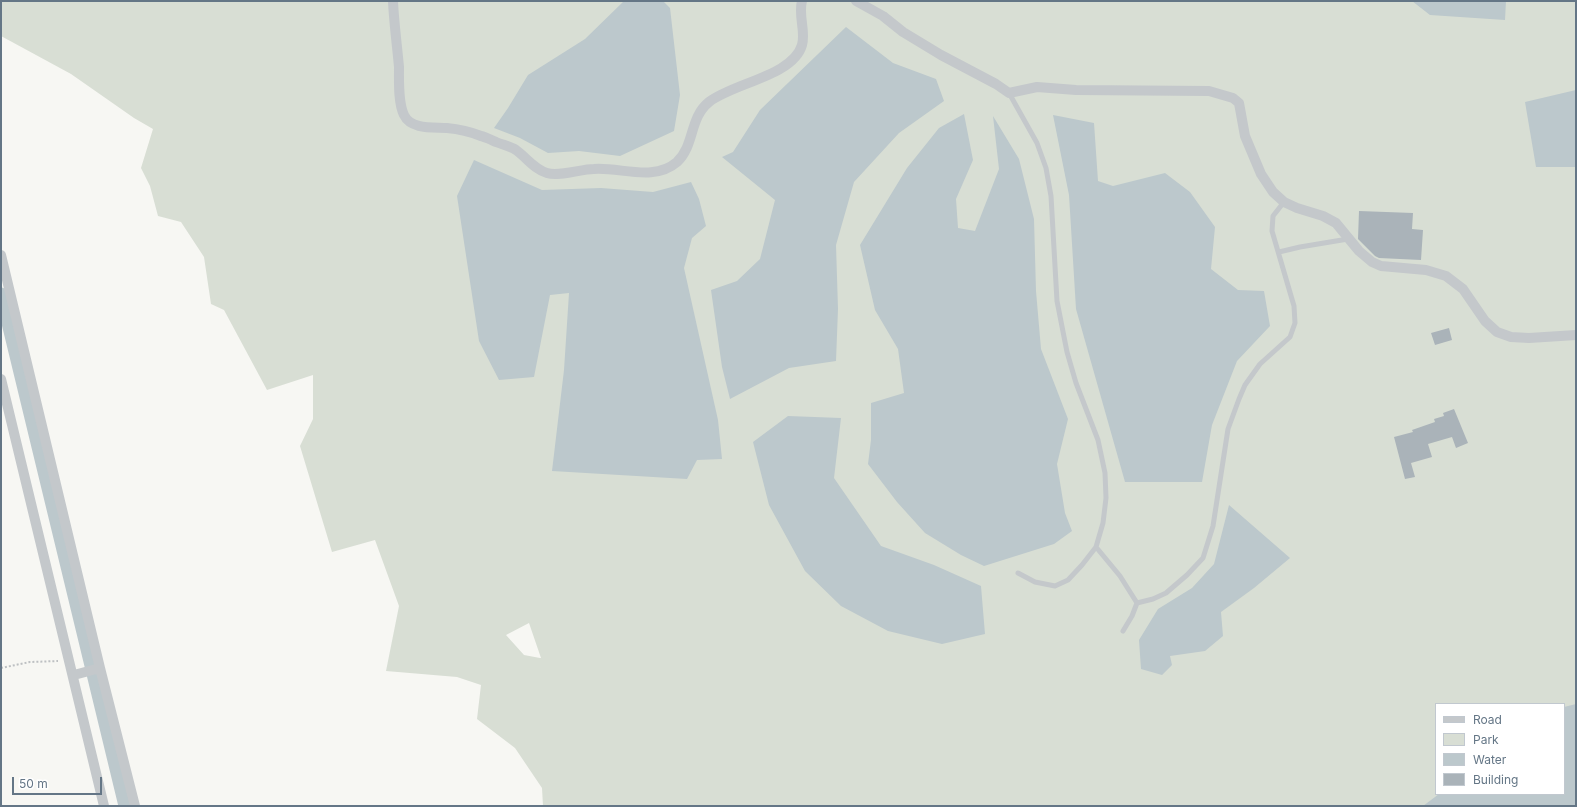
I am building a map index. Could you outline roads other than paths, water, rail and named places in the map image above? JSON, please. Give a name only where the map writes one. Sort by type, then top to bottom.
[{"type":"street","points":[[393,1],[400,96],[404,114],[408,120],[416,124],[433,128],[448,128],[481,136],[497,143],[510,146],[534,166],[549,174],[595,168],[642,173],[669,168],[678,161],[690,142],[695,120],[702,108],[723,94],[774,73],[792,60],[802,45],[800,9],[802,1]]},
{"type":"street","points":[[856,1],[883,16],[903,32],[941,55],[1009,93],[1037,87],[1076,90],[1203,91],[1216,92],[1233,98],[1239,104],[1245,136],[1261,174],[1273,192],[1284,202],[1297,208],[1323,216],[1336,223],[1364,257],[1372,262],[1381,266],[1426,270],[1446,276],[1463,289],[1485,321],[1498,332],[1511,337],[1529,338],[1576,335]]},
{"type":"street","points":[[1,254],[99,669],[135,806]]},
{"type":"street","points":[[1,379],[69,660],[77,675],[104,806]]},
{"type":"street","points":[[77,675],[99,669]]},
{"type":"lane","points":[[1009,93],[1037,143],[1046,168],[1052,196],[1057,301],[1067,352],[1076,383],[1098,440],[1105,473],[1106,498],[1103,523],[1096,546],[1068,580],[1055,586],[1045,585],[1035,582],[1018,573]]},
{"type":"lane","points":[[1137,603],[1166,593],[1187,576],[1203,558],[1213,526],[1228,429],[1236,407],[1245,385],[1260,364],[1290,337],[1295,323],[1294,306],[1272,231],[1273,216],[1284,202]]},
{"type":"lane","points":[[1279,252],[1348,239]]},
{"type":"lane","points":[[1096,546],[1120,576],[1137,603]]},
{"type":"lane","points":[[1122,632],[1132,616],[1137,603]]},
{"type":"water","points":[[624,1],[663,1],[670,8],[680,95],[674,131],[620,156],[579,151],[548,153],[520,138],[494,128],[528,75],[585,39]]},
{"type":"water","points":[[1412,1],[1506,1],[1505,20],[1430,15]]},
{"type":"water","points":[[846,27],[893,63],[936,79],[944,101],[899,133],[854,182],[836,245],[838,309],[836,361],[789,368],[730,399],[722,367],[711,290],[737,281],[760,259],[775,200],[722,157],[733,152],[760,110]]},
{"type":"water","points":[[1576,90],[1576,167],[1536,167],[1525,102]]},
{"type":"water","points":[[964,114],[973,160],[956,199],[958,228],[975,231],[999,169],[993,116],[1019,159],[1034,219],[1036,291],[1041,349],[1068,419],[1057,464],[1065,513],[1072,531],[1054,544],[984,566],[961,555],[925,533],[897,502],[868,464],[871,440],[871,403],[904,393],[898,349],[875,310],[860,245],[907,168],[939,128]]},
{"type":"water","points":[[1053,115],[1094,123],[1098,181],[1113,186],[1165,173],[1190,192],[1215,227],[1211,269],[1238,290],[1264,291],[1270,326],[1237,361],[1212,425],[1202,482],[1125,482],[1076,309],[1069,195]]},
{"type":"water","points":[[474,160],[542,190],[601,188],[653,192],[691,182],[699,199],[706,226],[692,238],[684,268],[718,420],[722,459],[697,460],[687,479],[552,471],[564,370],[569,293],[550,295],[534,377],[499,380],[479,341],[457,196]]},
{"type":"water","points":[[788,416],[841,418],[834,478],[881,546],[934,565],[981,586],[985,634],[942,644],[888,631],[841,606],[805,571],[769,505],[753,442]]},
{"type":"water","points":[[1229,505],[1290,558],[1254,588],[1221,612],[1223,636],[1205,651],[1170,656],[1172,665],[1162,675],[1141,669],[1139,640],[1158,609],[1192,588],[1214,564]]},
{"type":"water","points":[[1576,704],[1576,806],[1423,806],[1438,795],[1565,795],[1565,707]]},
{"type":"waterway","points":[[1,294],[125,806]]}]
